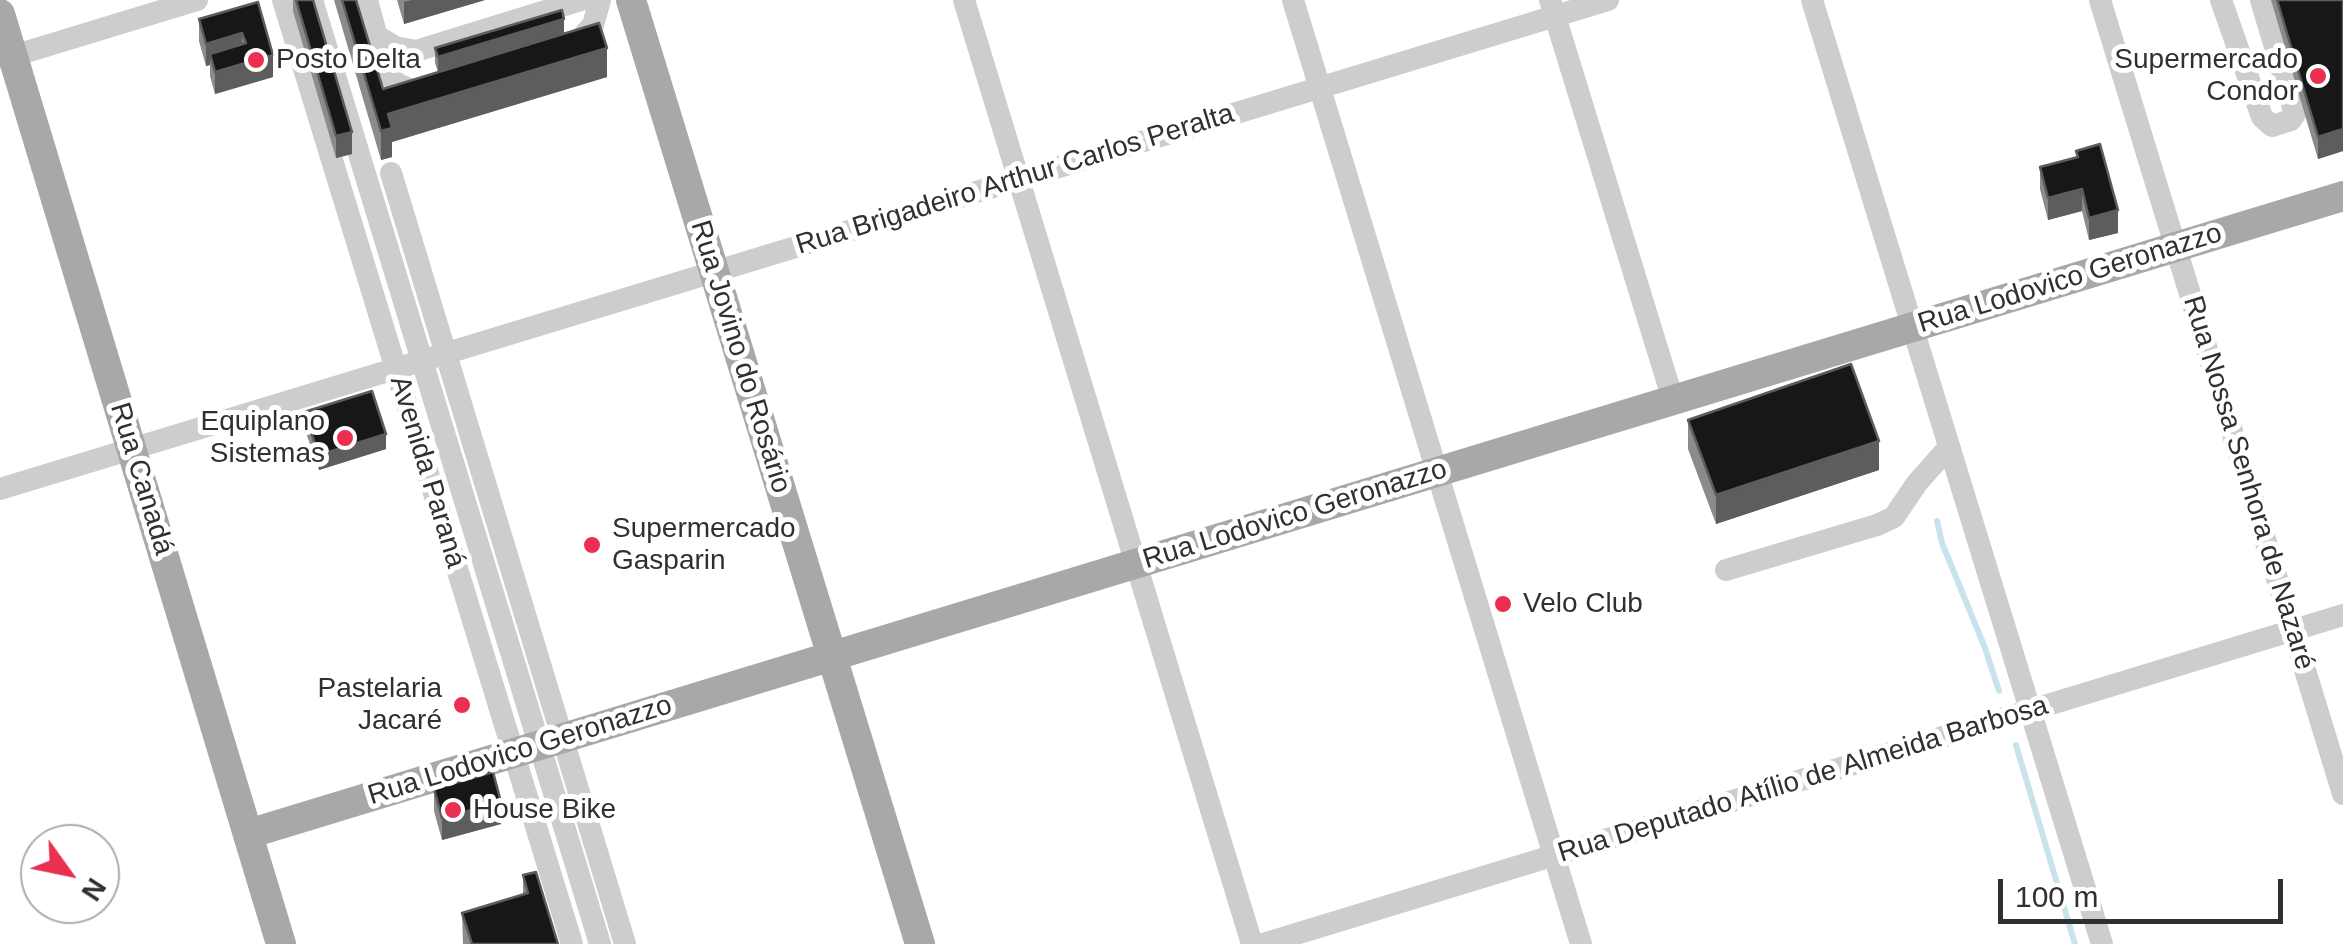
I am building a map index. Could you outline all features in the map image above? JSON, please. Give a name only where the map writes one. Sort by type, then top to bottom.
[{"type":"main road","name":"Rua Jovino do Rosário","points":[[631,0],[920,944]]},
{"type":"main road","name":"Rua Canadá","points":[[0,14],[6,56],[132,449],[281,944]]},
{"type":"main road","name":"Rua Lodovico Geronazzo","points":[[248,834],[2343,196]]},
{"type":"street","points":[[6,56],[197,0]]},
{"type":"street","name":"Avenida Paraná","points":[[283,0],[396,369],[539,745],[626,944]]},
{"type":"street","points":[[312,0],[600,944]]},
{"type":"street","points":[[367,0],[386,74],[411,90],[454,82]]},
{"type":"street","points":[[377,36],[395,47],[416,50],[581,0]]},
{"type":"street","points":[[558,52],[574,47],[593,25],[600,0]]},
{"type":"street","points":[[964,0],[1252,944]]},
{"type":"street","points":[[1293,0],[1581,944]]},
{"type":"street","name":"Rua Brigadeiro Arthur Carlos Peralta","points":[[0,490],[1319,88],[1553,8],[1608,0]]},
{"type":"street","points":[[1812,0],[2102,944]]},
{"type":"street","name":"Rua Nossa Senhora de Nazaré","points":[[2100,0],[2343,794]]},
{"type":"street","points":[[2221,0],[2262,116],[2272,126],[2291,120],[2294,114],[2262,0]]},
{"type":"street","points":[[1553,8],[1673,400]]},
{"type":"street","name":"Avenida Paraná","points":[[391,173],[446,354],[539,745],[572,944]]},
{"type":"street","points":[[1726,570],[1877,526],[1894,517],[1949,447]]},
{"type":"street","name":"Rua Deputado Atílio de Almeida Barbosa","points":[[1263,944],[2343,616]]},
{"type":"building","points":[[296,0],[313,0],[352,132],[336,136]]},
{"type":"building","points":[[342,0],[356,0],[383,89],[599,23],[607,48],[388,114],[392,128],[381,131]]},
{"type":"building","name":"Supermercado Condor","points":[[2277,0],[2343,0],[2343,129],[2318,137]]},
{"type":"building","points":[[258,2],[273,55],[215,72],[210,54],[246,43],[242,33],[206,44],[199,19]]},
{"type":"building","points":[[562,10],[564,19],[438,57],[435,48]]},
{"type":"building","points":[[2100,144],[2118,210],[2089,218],[2082,189],[2048,198],[2040,167],[2078,157],[2076,151]]},
{"type":"building","points":[[1851,364],[1879,441],[1716,495],[1688,420]]},
{"type":"building","name":"Equiplano Sistemas","points":[[372,391],[386,434],[319,455],[304,412]]},
{"type":"building","points":[[493,772],[501,802],[442,818],[434,789]]},
{"type":"building","points":[[536,872],[558,944],[472,944],[462,913],[528,893],[523,875]]},
{"type":"waterway","points":[[1937,521],[1999,691]]},
{"type":"waterway","points":[[2016,745],[2075,944]]},
{"type":"place","name":"Posto Delta","points":[[256,60]]},
{"type":"place","name":"Supermercado Condor","points":[[2318,76]]},
{"type":"place","name":"Equiplano Sistemas","points":[[345,438]]},
{"type":"place","name":"Supermercado Gasparin","points":[[592,545]]},
{"type":"place","name":"Velo Club","points":[[1503,604]]},
{"type":"place","name":"Pastelaria Jacaré","points":[[462,705]]},
{"type":"place","name":"House Bike","points":[[453,810]]}]
